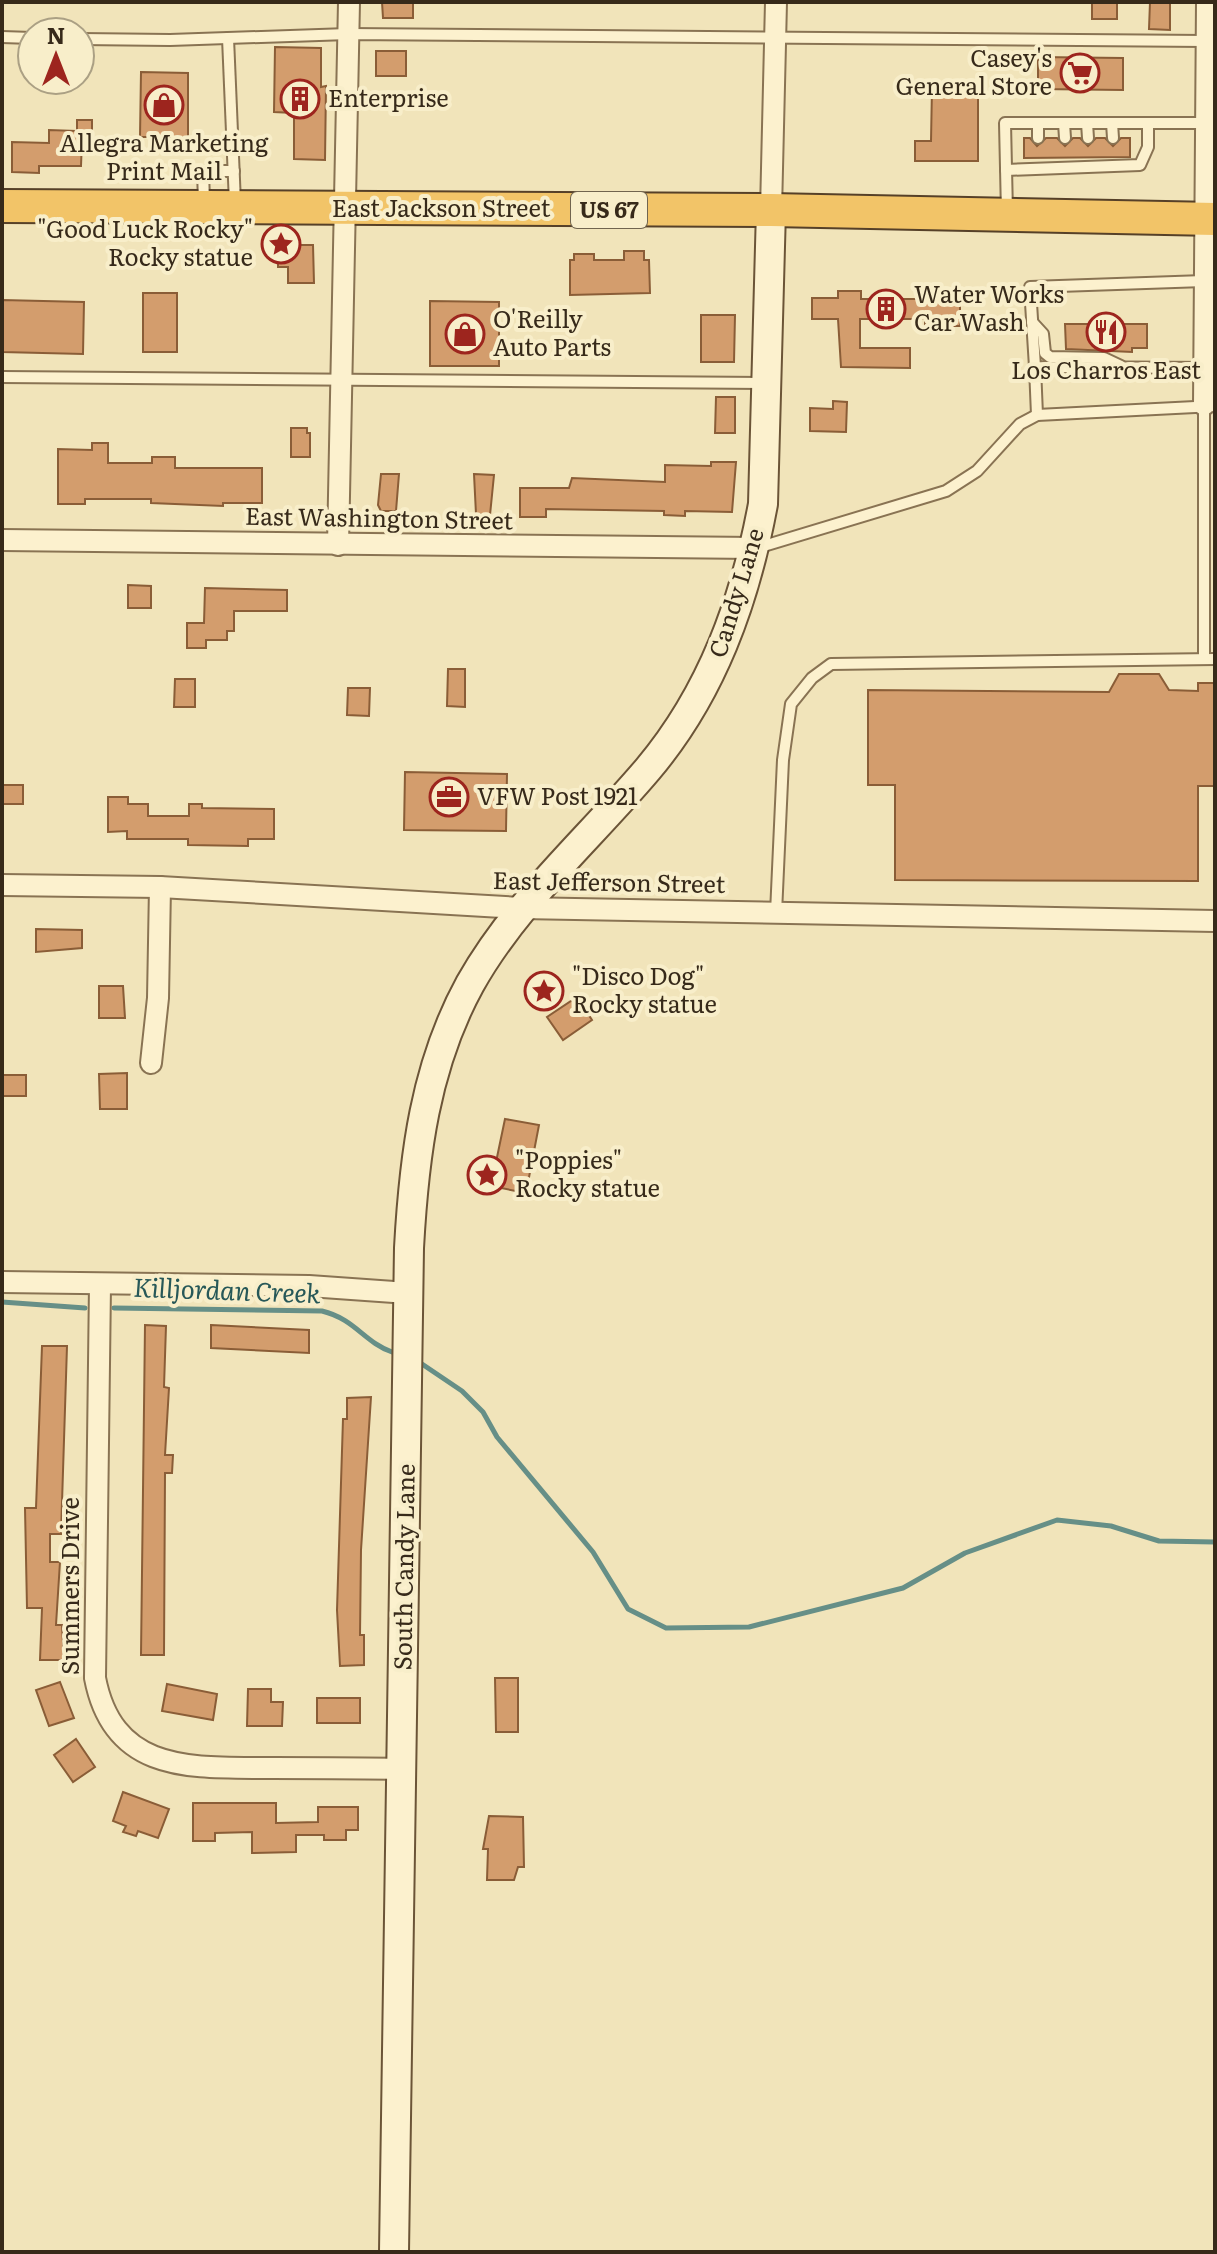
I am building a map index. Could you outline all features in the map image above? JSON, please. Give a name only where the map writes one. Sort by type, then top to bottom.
[{"type":"highway","name":"East Jackson Street","points":[[2,206],[771,210],[1209,219]]},
{"type":"main road","name":"Candy Lane","points":[[521,908],[639,779],[677,731],[719,656],[755,548],[765,482],[771,210]]},
{"type":"main road","name":"South Candy Lane","points":[[394,2252],[408,1293],[415,1158],[428,1091],[456,1012],[469,986],[521,908]]},
{"type":"street","points":[[338,545],[349,2]]},
{"type":"street","points":[[771,210],[776,2]]},
{"type":"street","points":[[1207,2],[1205,123],[1209,219],[1209,406]]},
{"type":"street","name":"East Washington Street","points":[[2,540],[755,548]]},
{"type":"street","name":"East Jefferson Street","points":[[2,885],[160,887],[521,908],[1215,921]]},
{"type":"street","points":[[151,1063],[158,998],[160,887]]},
{"type":"street","points":[[2,1282],[309,1286],[408,1293]]},
{"type":"street","name":"Summers Drive","points":[[100,1285],[95,1678],[108,1717],[135,1747],[159,1760],[185,1767],[403,1769]]},
{"type":"lane","points":[[96,39],[348,34],[1206,41]]},
{"type":"lane","points":[[228,38],[236,209]]},
{"type":"lane","points":[[1007,215],[1005,123],[1205,123]]},
{"type":"lane","points":[[1038,123],[1038,138]]},
{"type":"lane","points":[[1064,123],[1065,138]]},
{"type":"lane","points":[[1087,123],[1088,138]]},
{"type":"lane","points":[[1112,123],[1113,138]]},
{"type":"lane","points":[[1006,170],[1039,163],[1113,162],[1140,165],[1148,147],[1148,124]]},
{"type":"lane","points":[[204,208],[203,171],[234,171]]},
{"type":"lane","points":[[1037,415],[1030,287],[1207,291]]},
{"type":"lane","points":[[1032,322],[1043,334],[1045,353],[1050,357],[1104,358],[1126,368]]},
{"type":"lane","points":[[1035,367],[1209,368]]},
{"type":"lane","points":[[2,377],[767,383]]},
{"type":"lane","points":[[755,548],[946,491],[977,471],[1020,424],[1037,415],[1209,406],[1209,659],[831,664],[812,678],[791,704],[783,760],[776,913]]},
{"type":"building","points":[[382,2],[413,2],[413,18],[383,18]]},
{"type":"building","points":[[1092,2],[1117,2],[1117,19],[1092,19]]},
{"type":"building","points":[[1150,2],[1170,2],[1170,30],[1149,29]]},
{"type":"building","name":"Enterprise","points":[[275,47],[321,48],[321,87],[326,86],[325,160],[294,159],[294,113],[274,112]]},
{"type":"building","points":[[376,51],[406,51],[406,76],[376,76]]},
{"type":"building","name":"Casey's General Store","points":[[1038,57],[1123,58],[1123,90],[1038,89]]},
{"type":"building","name":"Allegra Marketing Print Mail","points":[[141,72],[188,73],[188,137],[140,137]]},
{"type":"building","points":[[932,87],[978,87],[978,161],[915,161],[915,141],[931,141]]},
{"type":"building","points":[[77,120],[92,120],[92,140],[82,140],[81,166],[39,166],[39,173],[12,172],[12,142],[49,143],[49,130],[77,131]]},
{"type":"building","name":"Casey's General Store","points":[[1024,138],[1030,138],[1037,146],[1046,138],[1057,138],[1065,146],[1073,138],[1080,138],[1088,146],[1096,138],[1105,138],[1113,146],[1121,138],[1130,138],[1130,157],[1024,158]]},
{"type":"building","points":[[287,245],[313,245],[314,283],[288,283],[288,267],[278,267],[278,253],[287,253]]},
{"type":"building","points":[[624,251],[644,251],[644,260],[649,260],[650,293],[570,295],[570,260],[574,260],[574,254],[594,254],[594,260],[624,260]]},
{"type":"building","name":"Water Works Car Wash","points":[[838,291],[861,291],[861,299],[924,299],[924,292],[960,292],[960,326],[925,326],[925,319],[860,319],[860,348],[910,348],[910,368],[841,367],[838,319],[812,319],[812,298],[838,298]]},
{"type":"building","points":[[143,293],[177,293],[177,352],[143,352]]},
{"type":"building","points":[[2,300],[84,302],[83,354],[2,352]]},
{"type":"building","name":"O'Reilly Auto Parts","points":[[430,301],[499,302],[499,366],[430,366]]},
{"type":"building","points":[[701,315],[735,315],[734,362],[701,362]]},
{"type":"building","name":"Los Charros East","points":[[1065,324],[1147,324],[1147,348],[1132,348],[1132,352],[1066,349]]},
{"type":"building","points":[[716,397],[735,397],[735,433],[715,433]]},
{"type":"building","points":[[833,401],[847,402],[846,432],[810,431],[810,408],[833,409]]},
{"type":"building","points":[[291,428],[307,428],[307,433],[310,433],[310,457],[291,457]]},
{"type":"building","points":[[92,443],[108,443],[108,463],[152,463],[152,457],[175,457],[175,468],[262,468],[262,503],[223,503],[223,506],[151,503],[151,499],[85,499],[85,504],[58,504],[58,449],[92,450]]},
{"type":"building","points":[[711,462],[736,462],[732,512],[685,511],[685,516],[664,515],[664,511],[546,509],[546,517],[520,517],[520,488],[569,488],[572,478],[665,482],[665,465],[711,466]]},
{"type":"building","points":[[381,474],[399,474],[396,511],[381,511],[378,505]]},
{"type":"building","points":[[474,474],[494,475],[490,515],[476,514]]},
{"type":"building","points":[[128,585],[151,586],[151,608],[128,608]]},
{"type":"building","points":[[205,588],[287,590],[287,611],[234,611],[234,631],[227,631],[227,640],[206,640],[206,648],[187,648],[187,623],[204,623]]},
{"type":"building","points":[[448,669],[465,669],[465,707],[447,706]]},
{"type":"building","points":[[1119,674],[1159,674],[1169,690],[1198,691],[1198,683],[1215,683],[1215,786],[1198,786],[1198,881],[895,880],[895,785],[868,785],[868,690],[1109,692]]},
{"type":"building","points":[[175,679],[195,679],[195,707],[174,707]]},
{"type":"building","points":[[348,688],[370,688],[369,716],[347,715]]},
{"type":"building","points":[[405,772],[507,774],[506,831],[404,830]]},
{"type":"building","points":[[2,785],[23,785],[23,804],[2,804]]},
{"type":"building","points":[[108,797],[128,797],[128,804],[148,804],[148,816],[189,816],[189,804],[202,804],[202,808],[274,809],[274,839],[248,839],[248,846],[188,845],[188,839],[127,839],[127,831],[108,832]]},
{"type":"building","points":[[36,929],[82,930],[82,948],[36,952]]},
{"type":"building","points":[[99,986],[123,986],[125,1018],[99,1018]]},
{"type":"building","points":[[577,997],[592,1020],[563,1040],[547,1017]]},
{"type":"building","points":[[127,1073],[127,1109],[100,1109],[99,1074]]},
{"type":"building","points":[[2,1075],[26,1075],[26,1096],[2,1096]]},
{"type":"building","points":[[505,1119],[539,1125],[526,1193],[491,1186]]},
{"type":"building","points":[[145,1325],[166,1326],[164,1387],[169,1388],[165,1455],[173,1455],[172,1473],[165,1473],[164,1655],[141,1655]]},
{"type":"building","points":[[211,1325],[309,1330],[309,1353],[211,1348]]},
{"type":"building","points":[[42,1346],[67,1346],[61,1534],[50,1534],[50,1562],[60,1562],[56,1625],[62,1625],[64,1660],[40,1660],[42,1608],[27,1608],[25,1508],[36,1508]]},
{"type":"building","points":[[371,1397],[361,1550],[360,1635],[364,1635],[364,1665],[340,1666],[337,1610],[343,1419],[347,1419],[347,1398]]},
{"type":"building","points":[[495,1678],[518,1678],[518,1732],[496,1732]]},
{"type":"building","points":[[60,1682],[74,1718],[49,1726],[36,1690]]},
{"type":"building","points":[[167,1684],[217,1694],[213,1720],[162,1711]]},
{"type":"building","points":[[248,1689],[271,1689],[271,1702],[283,1702],[282,1726],[247,1726]]},
{"type":"building","points":[[317,1698],[360,1698],[360,1723],[317,1723]]},
{"type":"building","points":[[76,1739],[95,1767],[73,1782],[54,1755]]},
{"type":"building","points":[[123,1792],[169,1809],[158,1838],[138,1831],[136,1836],[123,1832],[126,1826],[113,1821]]},
{"type":"building","points":[[193,1803],[276,1803],[276,1823],[318,1822],[318,1807],[358,1807],[358,1830],[346,1830],[346,1840],[324,1840],[324,1835],[296,1835],[296,1852],[252,1853],[252,1832],[215,1833],[215,1841],[193,1841]]},
{"type":"building","points":[[489,1816],[523,1817],[524,1867],[518,1867],[514,1880],[487,1880],[488,1849],[483,1849]]},
{"type":"waterway","name":"Killjordan Creek","points":[[2,1302],[85,1308]]},
{"type":"waterway","name":"Killjordan Creek","points":[[114,1308],[322,1311],[343,1319],[392,1352]]},
{"type":"waterway","points":[[419,1362],[462,1391],[483,1412],[497,1437],[593,1552],[628,1609],[666,1628],[749,1627],[903,1588],[965,1553],[1057,1520],[1111,1526],[1159,1541],[1215,1542]]},
{"type":"place","name":"Casey's General Store","points":[[1080,73]]},
{"type":"place","name":"Enterprise","points":[[300,99]]},
{"type":"place","name":"Allegra Marketing Print Mail","points":[[164,105]]},
{"type":"place","name":"\"Good Luck Rocky\" Rocky statue","points":[[281,244]]},
{"type":"place","name":"Water Works Car Wash","points":[[886,309]]},
{"type":"place","name":"Los Charros East","points":[[1106,332]]},
{"type":"place","name":"O'Reilly Auto Parts","points":[[465,334]]},
{"type":"place","name":"VFW Post 1921","points":[[449,797]]},
{"type":"place","name":"\"Disco Dog\" Rocky statue","points":[[544,991]]},
{"type":"place","name":"\"Poppies\" Rocky statue","points":[[487,1175]]}]
